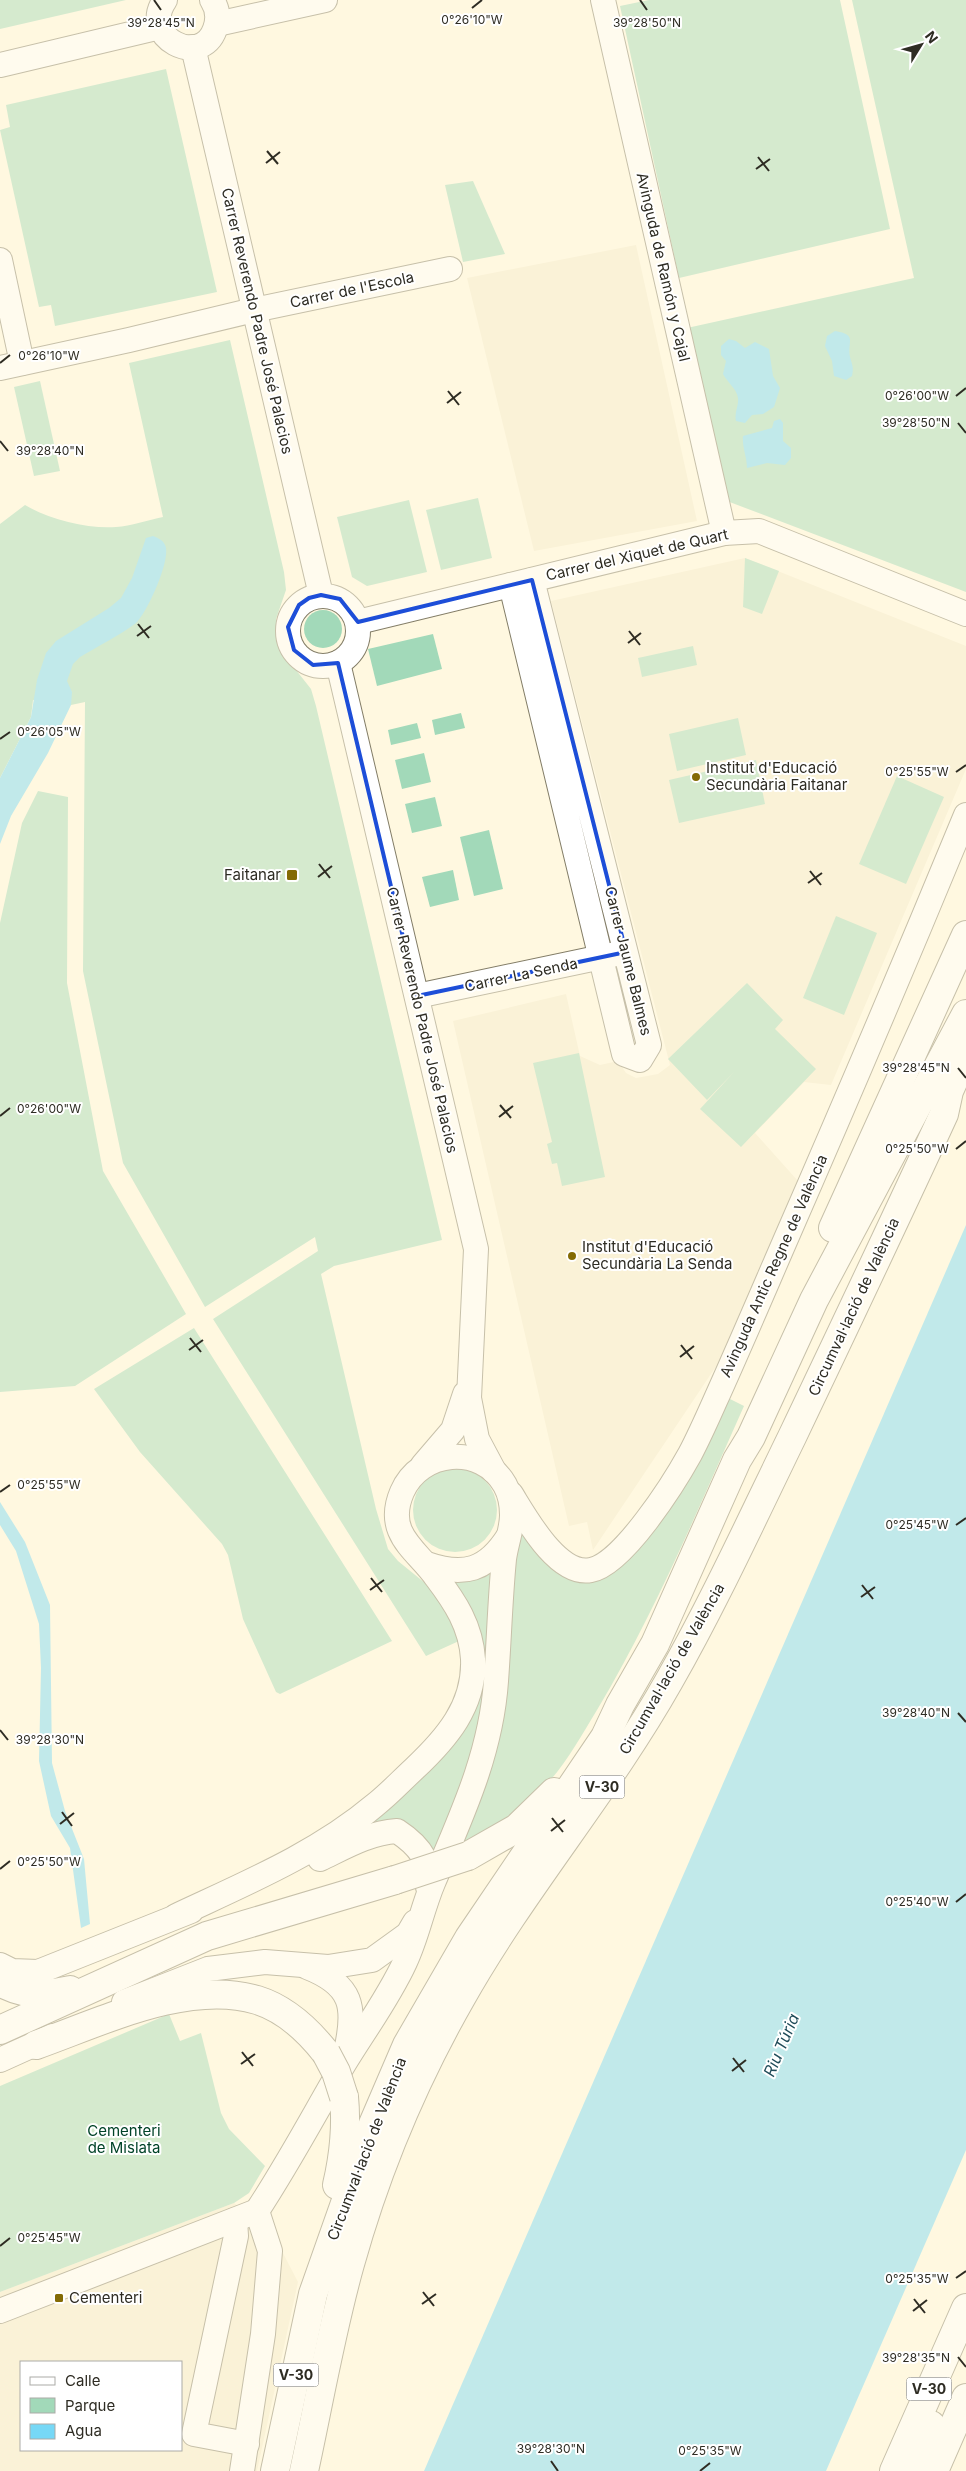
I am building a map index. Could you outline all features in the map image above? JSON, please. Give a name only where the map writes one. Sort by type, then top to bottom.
[{"type":"highway","points":[[737,1460],[745,1432],[816,1269],[966,935]]},
{"type":"highway","points":[[737,1460],[751,1437],[814,1300],[966,1014]]},
{"type":"highway","name":"Circumval·lació de València","points":[[304,2471],[349,2266],[374,2186],[404,2110],[432,2051],[466,1989],[491,1948],[622,1757],[668,1684],[720,1587],[877,1260],[944,1114],[949,1091],[966,1053]]},
{"type":"highway","points":[[944,1114],[966,1075]]},
{"type":"highway","name":"Circumval·lació de València","points":[[275,2471],[313,2294],[373,2124],[407,2045],[475,1930],[605,1737],[620,1705],[655,1644],[737,1460]]},
{"type":"highway","points":[[0,2030],[206,1936],[395,1880],[468,1856],[517,1828],[543,1804],[568,1777],[620,1705]]},
{"type":"highway","points":[[0,1982],[22,1992],[42,1994],[105,1981]]},
{"type":"highway","points":[[36,2045],[174,1999],[202,1995],[229,1995],[258,2000],[285,2014],[309,2032],[335,2059],[336,2072],[344,2097],[347,2127],[343,2161],[318,2260],[313,2294]]},
{"type":"highway","name":"V-30","points":[[894,2471],[966,2308]]},
{"type":"highway","points":[[916,2471],[938,2406],[966,2338]]},
{"type":"highway","name":"V-30","points":[[934,2471],[966,2398]]},
{"type":"street","points":[[165,0],[160,12],[160,27],[164,35],[177,45],[193,47],[209,39],[215,11]]},
{"type":"street","points":[[215,11],[257,0]]},
{"type":"street","points":[[215,11],[324,0]]},
{"type":"street","name":"Avinguda de Ramón y Cajal","points":[[603,0],[724,533]]},
{"type":"street","points":[[0,65],[160,27]]},
{"type":"street","name":"Carrer Reverendo Padre José Palacios","points":[[193,47],[321,595]]},
{"type":"street","points":[[0,260],[11,366]]},
{"type":"street","name":"Carrer de l'Escola","points":[[11,366],[254,310],[450,269]]},
{"type":"street","name":"Carrer del Xiquet de Quart","points":[[358,622],[724,533],[759,531],[966,614]]},
{"type":"street","name":"Carrer Jaume Balmes","points":[[522,583],[626,952],[649,1045],[640,1060],[624,1054],[522,583]]},
{"type":"street","points":[[321,595],[331,596],[348,605],[358,622],[359,632],[355,646],[346,658],[338,663],[325,666],[313,665],[302,659],[294,650],[289,639],[288,627],[292,615],[299,605],[309,598],[321,595]]},
{"type":"street","name":"Carrer Reverendo Padre José Palacios","points":[[338,663],[476,1249],[468,1380],[469,1398],[477,1439],[499,1478]]},
{"type":"street","name":"Avinguda Antic Regne de València","points":[[499,1478],[550,1550],[561,1562],[575,1570],[590,1571],[613,1560],[655,1508],[690,1454],[730,1367],[865,1058],[966,815]]},
{"type":"street","name":"Carrer La Senda","points":[[417,996],[626,952]]},
{"type":"street","name":"Carrer Reverendo Padre José Palacios","points":[[422,1466],[453,1430],[459,1416],[468,1380]]},
{"type":"street","points":[[335,2059],[403,1966],[423,1910],[477,1777],[489,1735],[495,1692],[505,1556],[513,1520],[512,1502],[499,1478],[478,1460],[459,1456],[440,1458],[422,1466],[408,1480],[399,1497],[397,1517],[402,1536],[412,1552],[428,1564],[446,1571],[465,1571],[483,1565],[498,1553],[508,1537]]},
{"type":"street","points":[[176,1916],[280,1867],[345,1828],[375,1806],[442,1742],[456,1725],[465,1704],[472,1675],[473,1658],[469,1634],[460,1609],[428,1564]]},
{"type":"street","points":[[0,1965],[12,1971],[38,1972],[176,1916],[287,1874],[362,1838],[380,1832],[397,1831],[420,1850],[427,1863],[430,1879],[423,1910],[408,1934],[372,1960],[328,1967],[265,1962],[208,1968],[130,1999],[36,2045],[0,2060]]},
{"type":"street","points":[[0,2311],[257,2211],[335,2059],[352,2021],[351,2008],[337,1984],[323,1974],[303,1966]]},
{"type":"street","points":[[242,2471],[263,2334],[270,2251],[257,2211]]},
{"type":"street","points":[[235,2220],[236,2236],[194,2434],[246,2444]]},
{"type":"highlighted area","points":[[532,580],[626,952],[417,996],[338,663],[313,665],[294,650],[288,627],[299,605],[309,598],[321,595],[340,599],[358,622]]},
{"type":"shaded area","points":[[636,245],[697,521],[534,551],[467,278]]},
{"type":"shaded area","points":[[745,558],[966,646],[966,769],[831,1085],[804,1082],[755,1133],[798,1181],[725,1353],[593,1550],[587,1522],[569,1526],[453,1021],[566,994],[580,1056],[600,1065],[618,1061],[626,1073],[636,1078],[658,1074],[670,1065],[551,601]]},
{"type":"shaded area","points":[[234,2203],[272,2232],[298,2282],[257,2471],[0,2471],[0,2292]]},
{"type":"green space","points":[[0,0],[126,0],[0,29]]},
{"type":"green space","points":[[649,0],[840,0],[890,229],[679,278],[620,6]]},
{"type":"green space","points":[[852,0],[966,0],[966,592],[727,501],[687,328],[914,278]]},
{"type":"green space","points":[[166,69],[217,292],[55,326],[51,305],[39,307],[0,130],[10,127],[6,105]]},
{"type":"green space","points":[[473,181],[505,254],[463,262],[445,185]]},
{"type":"green space","points":[[230,340],[284,572],[286,590],[276,619],[276,632],[281,651],[311,689],[316,706],[442,1240],[334,1266],[321,1274],[376,1509],[388,1549],[398,1561],[425,1583],[441,1601],[459,1641],[426,1656],[213,1319],[318,1251],[315,1237],[205,1307],[123,1163],[83,971],[85,702],[71,705],[33,700],[31,717],[0,778],[0,524],[25,505],[57,519],[93,527],[122,526],[163,517],[129,363]]},
{"type":"green space","points":[[40,381],[60,471],[34,476],[14,387]]},
{"type":"green space","points":[[478,498],[492,558],[441,570],[426,510]]},
{"type":"green space","points":[[409,500],[427,572],[367,586],[352,577],[337,517]]},
{"type":"green space","points":[[745,558],[779,571],[762,614],[743,607]]},
{"type":"green space","points":[[323,610],[336,616],[342,629],[336,642],[323,648],[310,642],[304,629],[310,616]]},
{"type":"green space","points":[[433,634],[442,669],[377,686],[368,649]]},
{"type":"green space","points":[[693,646],[697,665],[642,677],[638,658]]},
{"type":"green space","points":[[461,713],[465,728],[435,735],[432,720]]},
{"type":"green space","points":[[738,718],[746,755],[677,771],[669,734]]},
{"type":"green space","points":[[417,723],[421,738],[391,745],[388,730]]},
{"type":"green space","points":[[424,753],[431,782],[402,789],[395,760]]},
{"type":"green space","points":[[756,760],[765,804],[679,823],[669,780]]},
{"type":"green space","points":[[897,776],[944,797],[906,884],[859,864]]},
{"type":"green space","points":[[38,791],[68,797],[67,983],[103,1171],[186,1314],[75,1386],[0,1392],[0,923],[22,823]]},
{"type":"green space","points":[[435,797],[442,826],[412,833],[405,804]]},
{"type":"green space","points":[[489,830],[503,889],[474,896],[460,837]]},
{"type":"green space","points":[[453,870],[459,900],[430,907],[422,877]]},
{"type":"green space","points":[[836,916],[877,933],[844,1015],[803,998]]},
{"type":"green space","points":[[747,983],[783,1020],[775,1029],[816,1069],[741,1147],[700,1109],[734,1072],[707,1100],[668,1059]]},
{"type":"green space","points":[[579,1053],[605,1177],[562,1186],[557,1163],[552,1164],[547,1144],[552,1142],[533,1063]]},
{"type":"green space","points":[[194,1328],[392,1641],[280,1694],[276,1692],[243,1619],[228,1555],[222,1544],[140,1452],[94,1389]]},
{"type":"green space","points":[[726,1397],[744,1406],[657,1598],[597,1710],[566,1761],[543,1788],[503,1820],[460,1847],[509,1565],[523,1529],[597,1577]]},
{"type":"green space","points":[[447,1468],[463,1468],[479,1475],[490,1486],[497,1502],[494,1526],[485,1540],[479,1545],[463,1552],[447,1552],[431,1545],[420,1534],[413,1518],[413,1502],[420,1486],[431,1475]]},
{"type":"green space","points":[[495,1567],[492,1637],[477,1749],[436,1862],[400,1822],[383,1821],[368,1825],[476,1693],[448,1581]]},
{"type":"green space","name":"Cementeri de Mislata","points":[[169,2014],[180,2041],[201,2033],[221,2113],[229,2129],[265,2166],[249,2193],[234,2203],[0,2292],[0,2086]]},
{"type":"water","points":[[835,331],[847,334],[850,340],[849,351],[853,373],[846,380],[834,376],[832,361],[825,346],[827,336]]},
{"type":"water","points":[[729,339],[736,341],[745,348],[755,342],[769,349],[773,376],[780,388],[774,407],[763,414],[752,415],[745,423],[736,421],[737,395],[723,374],[726,361],[721,355],[721,346]]},
{"type":"water","points":[[780,419],[783,423],[783,441],[791,448],[791,458],[785,465],[767,463],[747,468],[743,436],[772,428],[774,421]]},
{"type":"water","points":[[153,536],[163,542],[166,552],[162,573],[152,597],[136,623],[116,637],[80,657],[73,664],[67,681],[72,692],[71,705],[48,753],[11,816],[0,844],[0,778],[31,717],[37,680],[46,653],[56,641],[109,608],[121,598],[132,578],[146,538]]},
{"type":"water","name":"Riu Túria","points":[[966,1225],[966,2150],[826,2471],[424,2471]]},
{"type":"water","points":[[0,1502],[25,1542],[50,1605],[52,1763],[65,1811],[84,1859],[90,1924],[81,1928],[70,1848],[51,1816],[39,1761],[41,1668],[39,1624],[16,1551],[0,1525]]},
{"type":"place","name":"Institut d'Educació Secundària Faitanar","points":[[696,777]]},
{"type":"place","name":"Faitanar","points":[[292,875]]},
{"type":"place","name":"Institut d'Educació Secundària La Senda","points":[[572,1256]]},
{"type":"place","name":"Cementeri","points":[[59,2298]]}]
